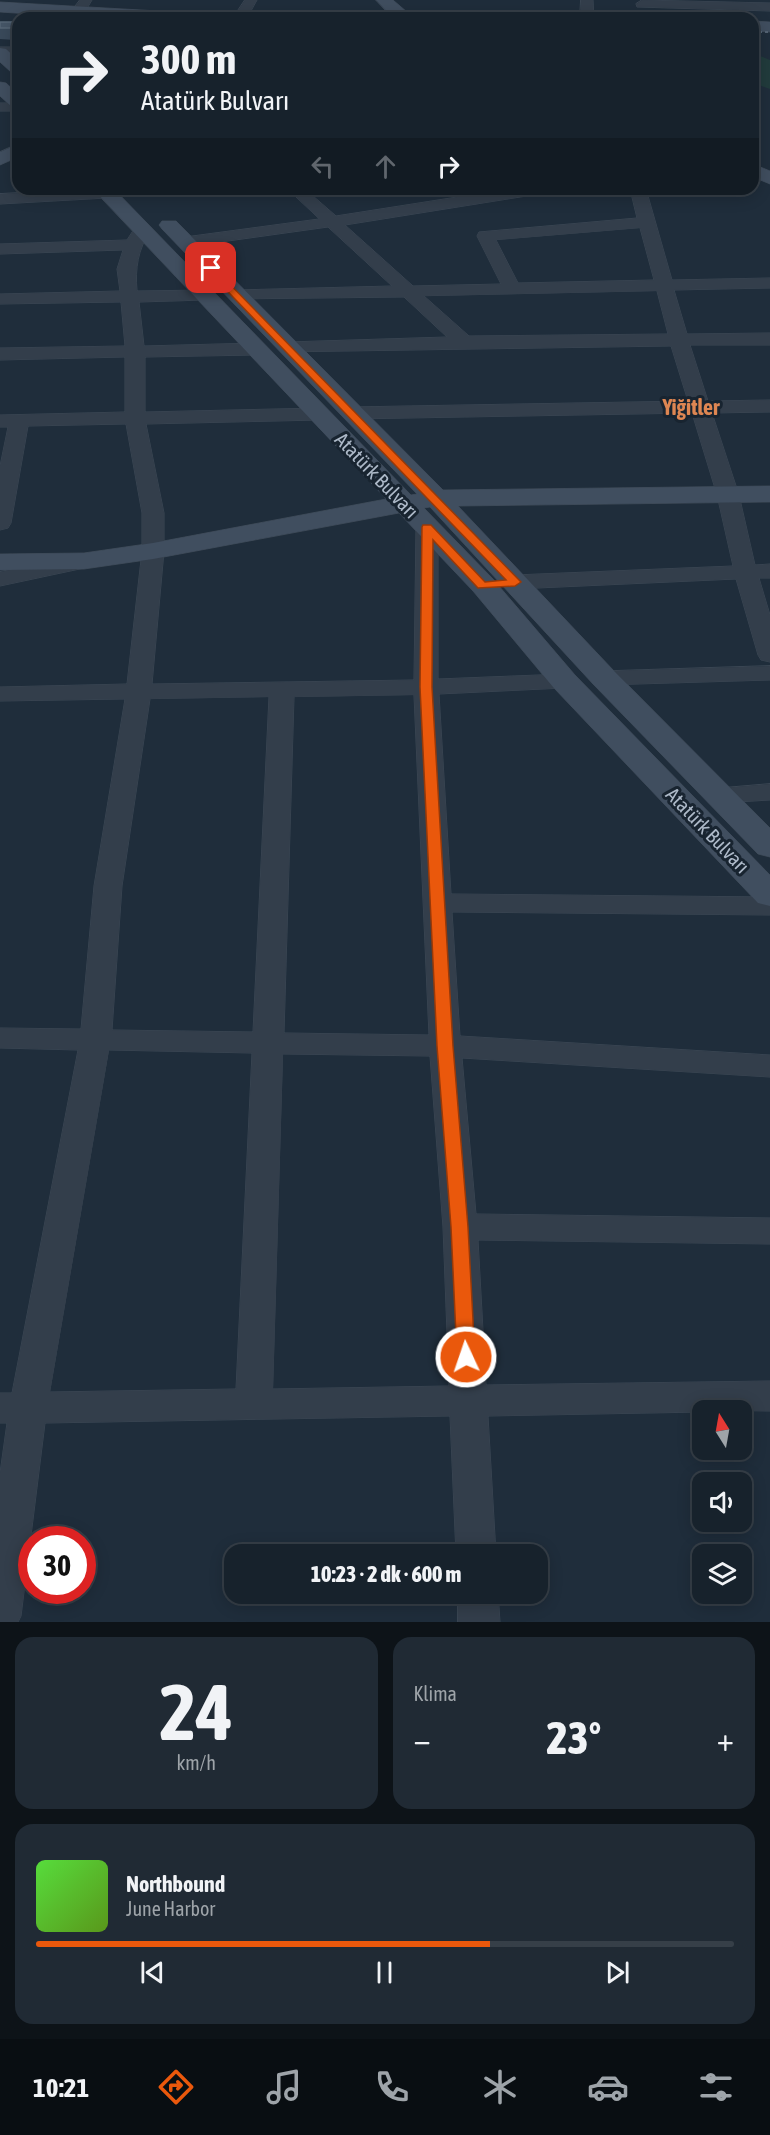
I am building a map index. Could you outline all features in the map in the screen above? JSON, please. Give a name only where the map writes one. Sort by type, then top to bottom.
[{"type":"main road","points":[[384,0],[398,12]]},
{"type":"main road","points":[[0,7],[82,6],[138,12]]},
{"type":"main road","points":[[0,52],[12,63]]},
{"type":"main road","points":[[0,87],[12,99]]},
{"type":"main road","name":"Atatürk Bulvarı","points":[[108,195],[143,239],[205,295],[483,585],[564,681],[770,895]]},
{"type":"main road","name":"Atatürk Bulvarı","points":[[143,195],[185,242],[436,498],[604,678],[770,847]]},
{"type":"main road","points":[[143,239],[185,242]]},
{"type":"main road","points":[[205,295],[236,295]]},
{"type":"main road","points":[[256,349],[288,348]]},
{"type":"main road","points":[[319,414],[351,413]]},
{"type":"main road","points":[[3,572],[153,551],[403,502],[436,498],[770,494]]},
{"type":"main road","points":[[483,585],[515,582]]},
{"type":"main road","points":[[564,681],[604,678]]},
{"type":"main road","points":[[683,805],[720,795]]},
{"type":"street","points":[[642,2],[770,7]]},
{"type":"street","points":[[0,199],[52,195]]},
{"type":"street","points":[[302,195],[330,222],[412,292],[464,342]]},
{"type":"street","points":[[185,242],[501,195]]},
{"type":"street","points":[[639,195],[679,340],[728,495],[745,570],[770,655]]},
{"type":"street","points":[[512,288],[484,236],[646,222]]},
{"type":"street","points":[[0,249],[143,239]]},
{"type":"street","points":[[0,1616],[14,1408],[96,1039],[108,886],[139,690],[153,551],[153,513],[135,418],[135,350],[126,269],[143,239]]},
{"type":"street","points":[[236,295],[770,283]]},
{"type":"street","points":[[0,299],[205,295]]},
{"type":"street","points":[[288,348],[464,342],[770,339]]},
{"type":"street","points":[[0,354],[256,349]]},
{"type":"street","points":[[351,413],[770,406]]},
{"type":"street","points":[[0,523],[10,420],[319,414]]},
{"type":"street","points":[[427,527],[426,687],[445,1046],[460,1227],[475,1544]]},
{"type":"street","points":[[515,582],[745,570],[770,571]]},
{"type":"street","points":[[604,678],[770,673]]},
{"type":"street","points":[[0,694],[426,687],[564,681]]},
{"type":"street","points":[[254,1404],[282,688]]},
{"type":"street","points":[[720,795],[770,792]]},
{"type":"street","points":[[437,903],[770,906]]},
{"type":"street","points":[[0,1038],[445,1046],[770,1066]]},
{"type":"street","points":[[460,1227],[770,1231]]},
{"type":"street","points":[[14,1408],[770,1396]]},
{"type":"street","points":[[478,1604],[479,1622]]},
{"type":"green space","points":[[759,56],[770,60],[770,89],[759,85]]},
{"type":"building","points":[[0,22],[12,22],[12,28],[0,28]]},
{"type":"railway","points":[[0,26],[12,26]]},
{"type":"railway","points":[[759,32],[770,32]]},
{"type":"district","name":"Yiğitler","points":[[691,407]]},
{"type":"route","points":[[211,268],[515,582],[483,585],[427,527],[426,687],[445,1046],[460,1227],[466,1357]]}]
